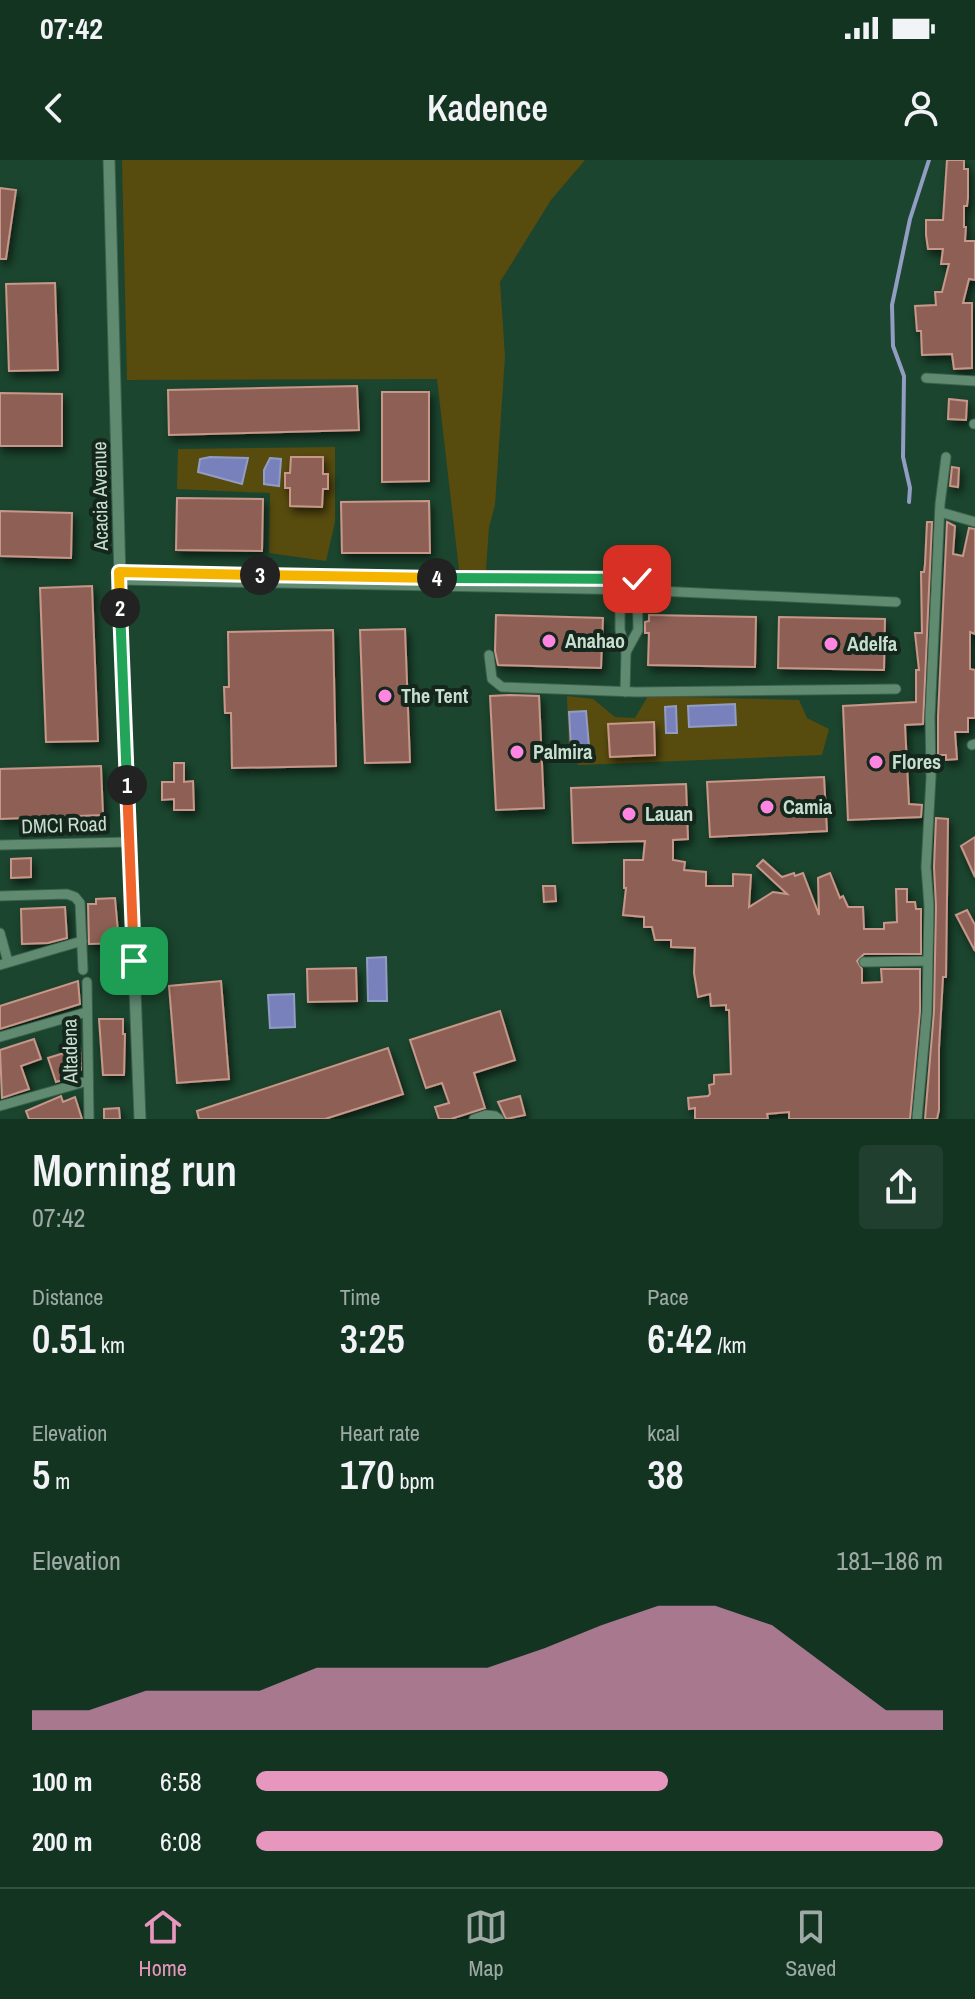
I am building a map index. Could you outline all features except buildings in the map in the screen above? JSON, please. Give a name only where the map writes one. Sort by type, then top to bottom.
[{"type":"street","name":"Acacia Avenue","points":[[109,160],[120,576],[140,1119]]},
{"type":"street","points":[[926,378],[975,381]]},
{"type":"street","points":[[917,1119],[927,1011],[929,906],[926,867],[940,512],[946,457]]},
{"type":"street","points":[[940,512],[975,522]]},
{"type":"street","points":[[120,576],[620,589],[896,602]]},
{"type":"street","points":[[347,580],[637,579],[638,630],[626,652]]},
{"type":"street","points":[[620,589],[620,630],[626,652],[625,692]]},
{"type":"street","points":[[489,655],[492,679],[502,687],[625,692],[896,689]]},
{"type":"street","name":"DMCI Road","points":[[0,845],[129,842]]},
{"type":"street","points":[[0,896],[67,894],[75,897],[80,903],[83,970]]},
{"type":"street","points":[[0,933],[4,964],[82,941]]},
{"type":"street","points":[[864,962],[927,961]]},
{"type":"street","name":"Altadena","points":[[87,982],[89,1119]]},
{"type":"street","points":[[0,1037],[87,1012]]},
{"type":"street","points":[[0,1106],[88,1081]]},
{"type":"street","points":[[474,1119],[486,1115],[497,1117]]},
{"type":"shaded area","points":[[122,160],[585,160],[551,200],[500,282],[505,356],[495,505],[489,527],[486,570],[459,570],[437,379],[127,380]]},
{"type":"shaded area","points":[[335,447],[335,522],[326,561],[269,553],[270,493],[177,489],[178,449]]},
{"type":"shaded area","points":[[567,696],[593,699],[615,717],[635,718],[648,696],[799,700],[807,718],[829,729],[822,755],[579,765],[569,754]]},
{"type":"water","points":[[248,458],[242,484],[198,472],[200,459]]},
{"type":"water","points":[[270,458],[281,459],[279,486],[264,484],[264,470]]},
{"type":"water","points":[[735,704],[736,725],[689,727],[688,706]]},
{"type":"water","points":[[676,706],[677,733],[666,733],[665,707]]},
{"type":"water","points":[[586,711],[589,746],[571,747],[569,712]]},
{"type":"water","points":[[386,957],[387,1001],[368,1001],[367,958]]},
{"type":"water","points":[[294,994],[295,1027],[270,1028],[268,995]]},
{"type":"waterway","points":[[909,502],[910,488],[903,457],[904,376],[893,346],[892,305],[910,219],[929,160]]},
{"type":"place","name":"Anahao","points":[[549,641]]},
{"type":"place","name":"Adelfa","points":[[831,644]]},
{"type":"place","name":"The Tent","points":[[385,696]]},
{"type":"place","name":"Palmira","points":[[517,752]]},
{"type":"place","name":"Flores","points":[[876,762]]},
{"type":"place","name":"Camia","points":[[767,807]]},
{"type":"place","name":"Lauan","points":[[629,814]]},
{"type":"route","points":[[134,961],[119,572],[637,579]]}]
